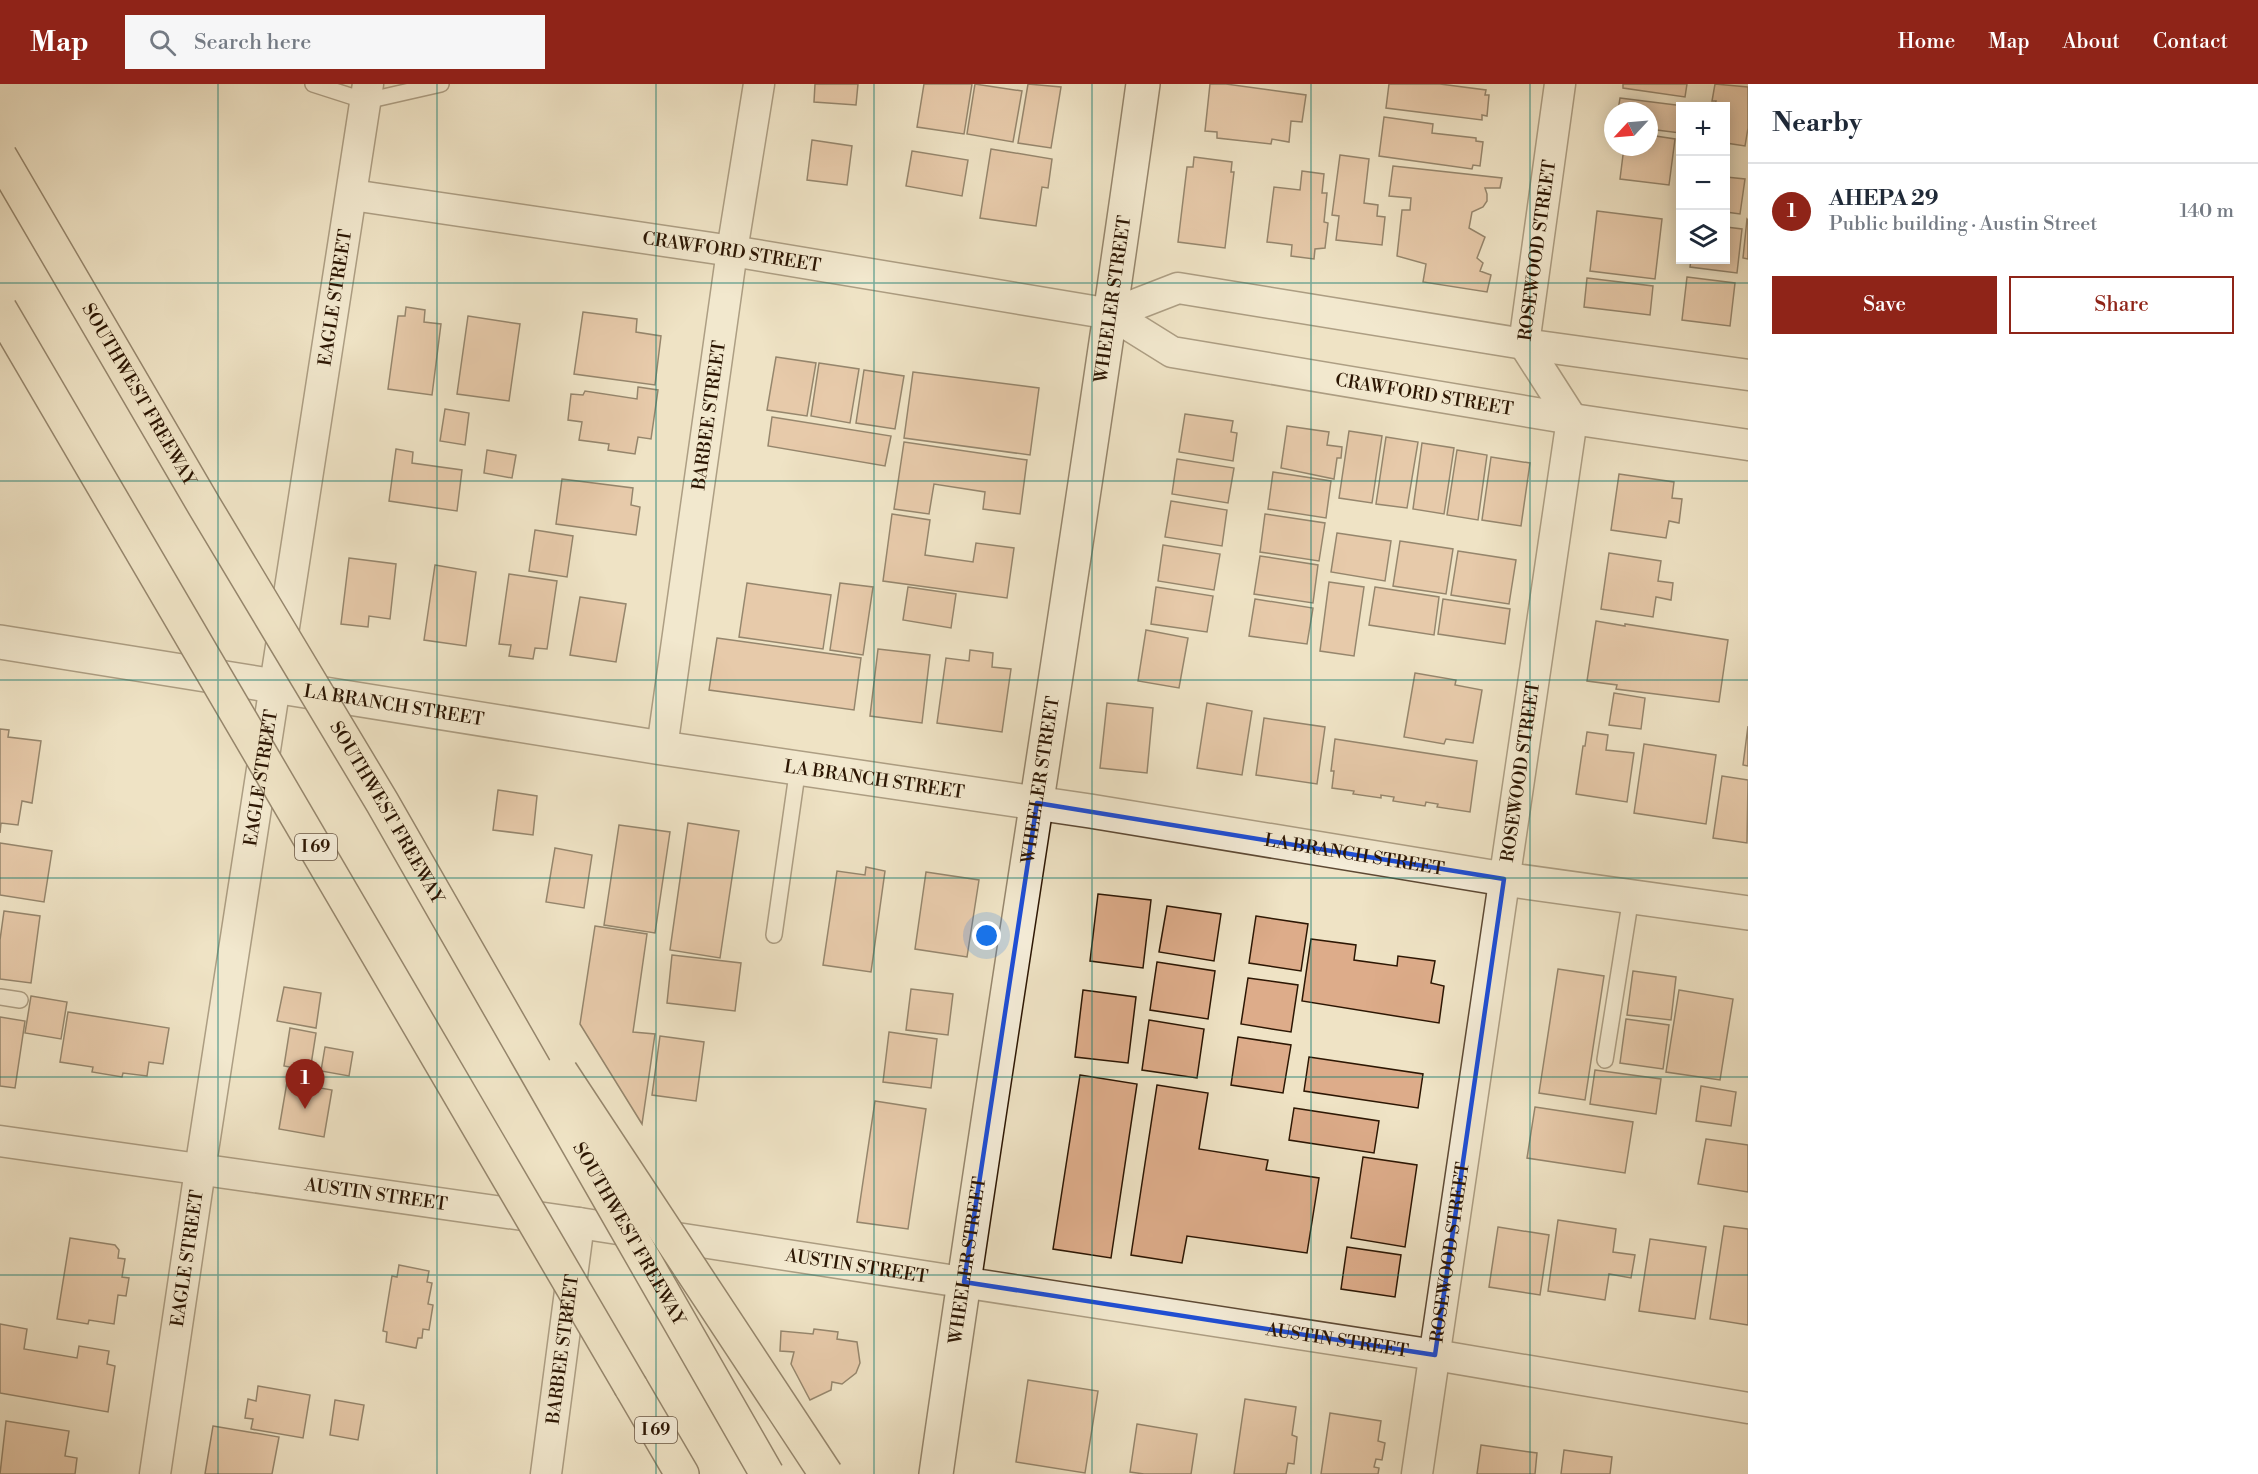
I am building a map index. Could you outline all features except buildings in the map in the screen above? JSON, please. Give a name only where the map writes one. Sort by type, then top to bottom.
[{"type":"highway","name":"SOUTHWEST FREEWAY","points":[[0,156],[205,507],[382,802],[767,1474]]},
{"type":"highway","name":"I 69","points":[[0,309],[682,1474]]},
{"type":"highway","points":[[382,802],[825,1474]]},
{"type":"highway","points":[[631,1387],[674,1474]]},
{"type":"street","name":"BARBEE STREET","points":[[662,748],[732,250],[759,84]]},
{"type":"street","name":"WHEELER STREET","points":[[936,1474],[1111,314],[1143,84]]},
{"type":"street","name":"ROSEWOOD STREET","points":[[1417,1474],[1572,419],[1524,344],[1560,84]]},
{"type":"street","name":"EAGLE STREET","points":[[155,1474],[367,93]]},
{"type":"street","name":"CRAWFORD STREET","points":[[352,195],[732,250],[1111,314],[1172,352],[1572,419],[1748,445]]},
{"type":"street","points":[[1111,314],[1178,288],[1524,344],[1748,375]]},
{"type":"street","name":"LA BRANCH STREET","points":[[0,642],[662,748],[1037,803],[1504,879],[1748,913]]},
{"type":"street","name":"AUSTIN STREET","points":[[0,1141],[579,1223],[1435,1355],[1748,1408]]},
{"type":"street","name":"BARBEE STREET","points":[[546,1474],[579,1223]]},
{"type":"lane","points":[[313,84],[367,93],[441,84]]},
{"type":"lane","points":[[774,935],[798,768]]},
{"type":"lane","points":[[1605,1060],[1631,897]]},
{"type":"lane","points":[[0,997],[20,1000]]},
{"type":"highlighted area","points":[[1037,803],[1504,879],[1435,1355],[964,1282]]},
{"type":"place","name":"AHEPA 29","points":[[305,1109]]}]
